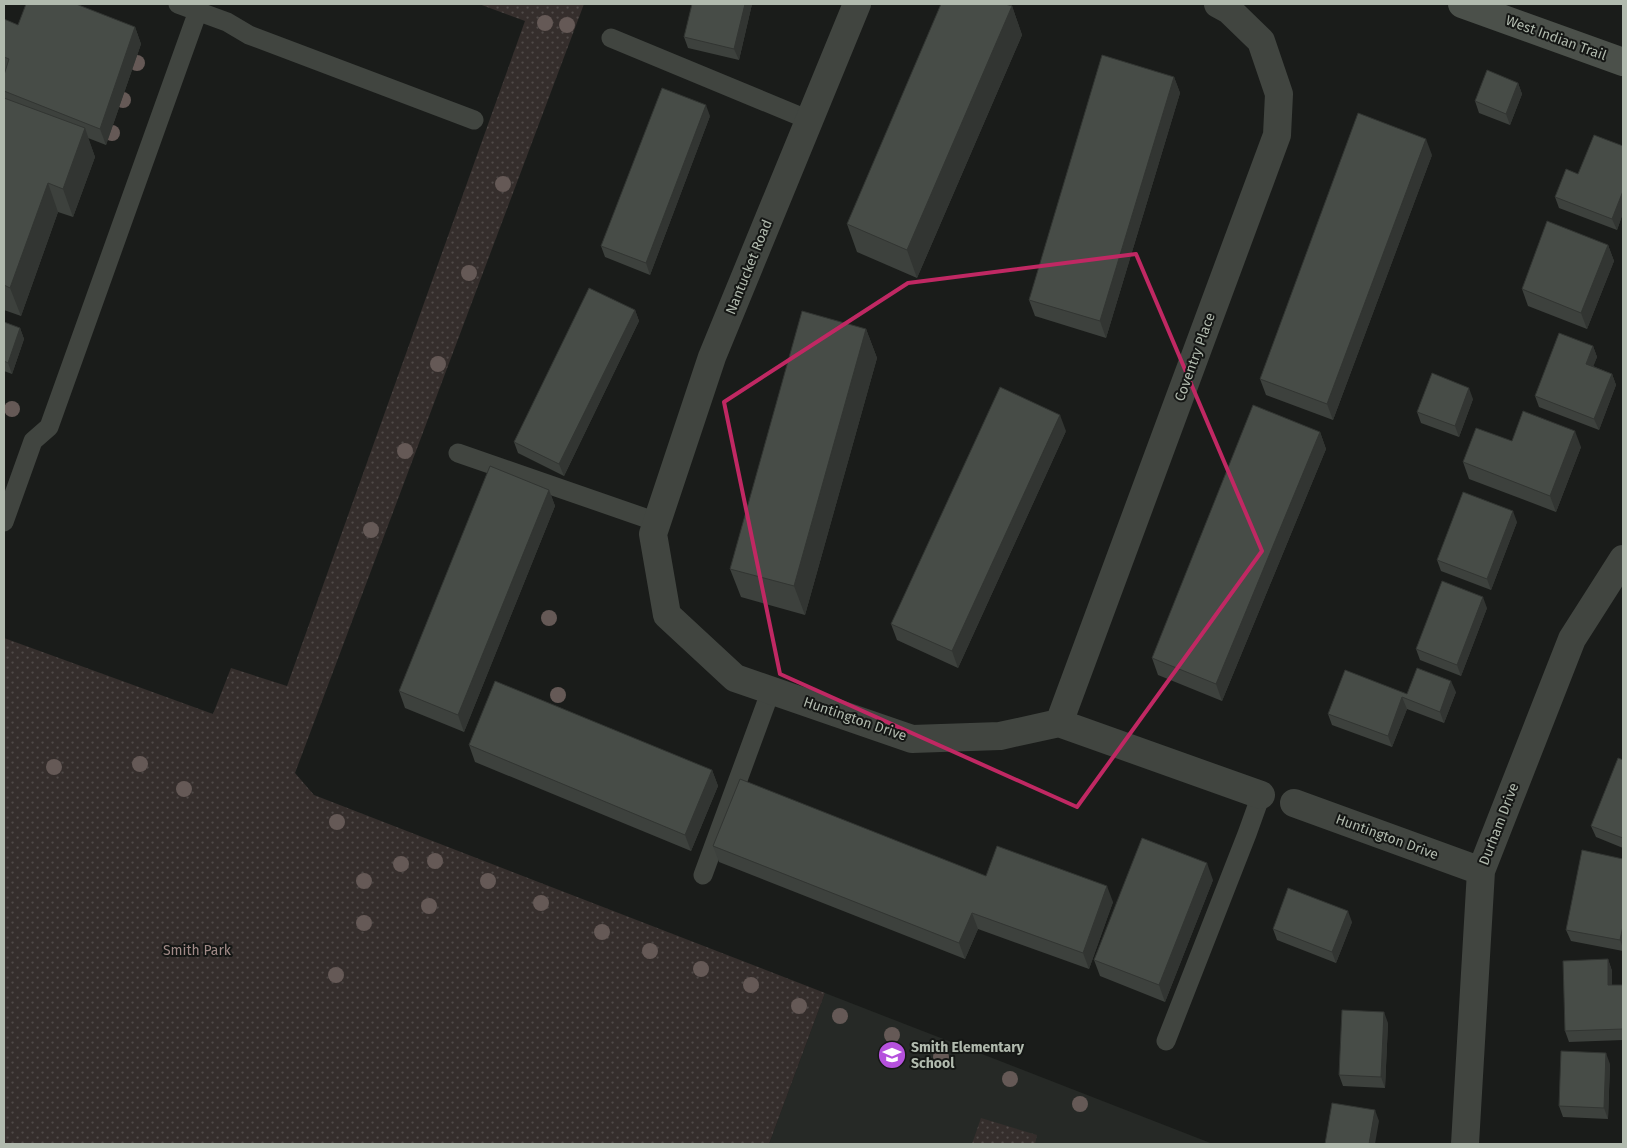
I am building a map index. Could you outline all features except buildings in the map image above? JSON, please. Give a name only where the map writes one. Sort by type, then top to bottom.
[{"type":"main road","name":"West Indian Trail","points":[[1462,4],[1623,62]]},
{"type":"street","name":"Nantucket Road","points":[[655,528],[712,357],[857,4]]},
{"type":"street","name":"Coventry Place","points":[[1058,723],[1277,135],[1279,94],[1261,41],[1229,10],[1218,4]]},
{"type":"street","name":"Huntington Drive","points":[[655,528],[667,615],[735,678],[912,739],[1000,736],[1058,723]]},
{"type":"street","name":"Durham Drive","points":[[1465,1144],[1480,871],[1572,639],[1623,559]]},
{"type":"street","points":[[1058,723],[1260,795]]},
{"type":"street","name":"Huntington Drive","points":[[1294,803],[1480,871]]},
{"type":"lane","points":[[178,4],[227,22],[248,35],[474,120]]},
{"type":"lane","points":[[4,522],[33,440],[49,427],[198,11]]},
{"type":"lane","points":[[611,38],[809,120]]},
{"type":"lane","points":[[458,453],[655,528]]},
{"type":"lane","points":[[703,875],[771,690]]},
{"type":"lane","points":[[1166,1041],[1247,834],[1260,795]]},
{"type":"highlighted area","points":[[1136,254],[1262,551],[1077,807],[780,674],[724,402],[908,283]]},
{"type":"shaded area","name":"Smith Elementary School","points":[[825,993],[1213,1144],[769,1144]]},
{"type":"green space","name":"Smith Park","points":[[479,4],[584,4],[295,773],[314,795],[825,993],[769,1144],[4,1144],[4,638],[213,714],[231,668],[287,686],[525,21]]},
{"type":"green space","points":[[981,1118],[1037,1135],[1035,1144],[972,1144]]},
{"type":"place","name":"Smith Elementary School","points":[[892,1055]]}]
